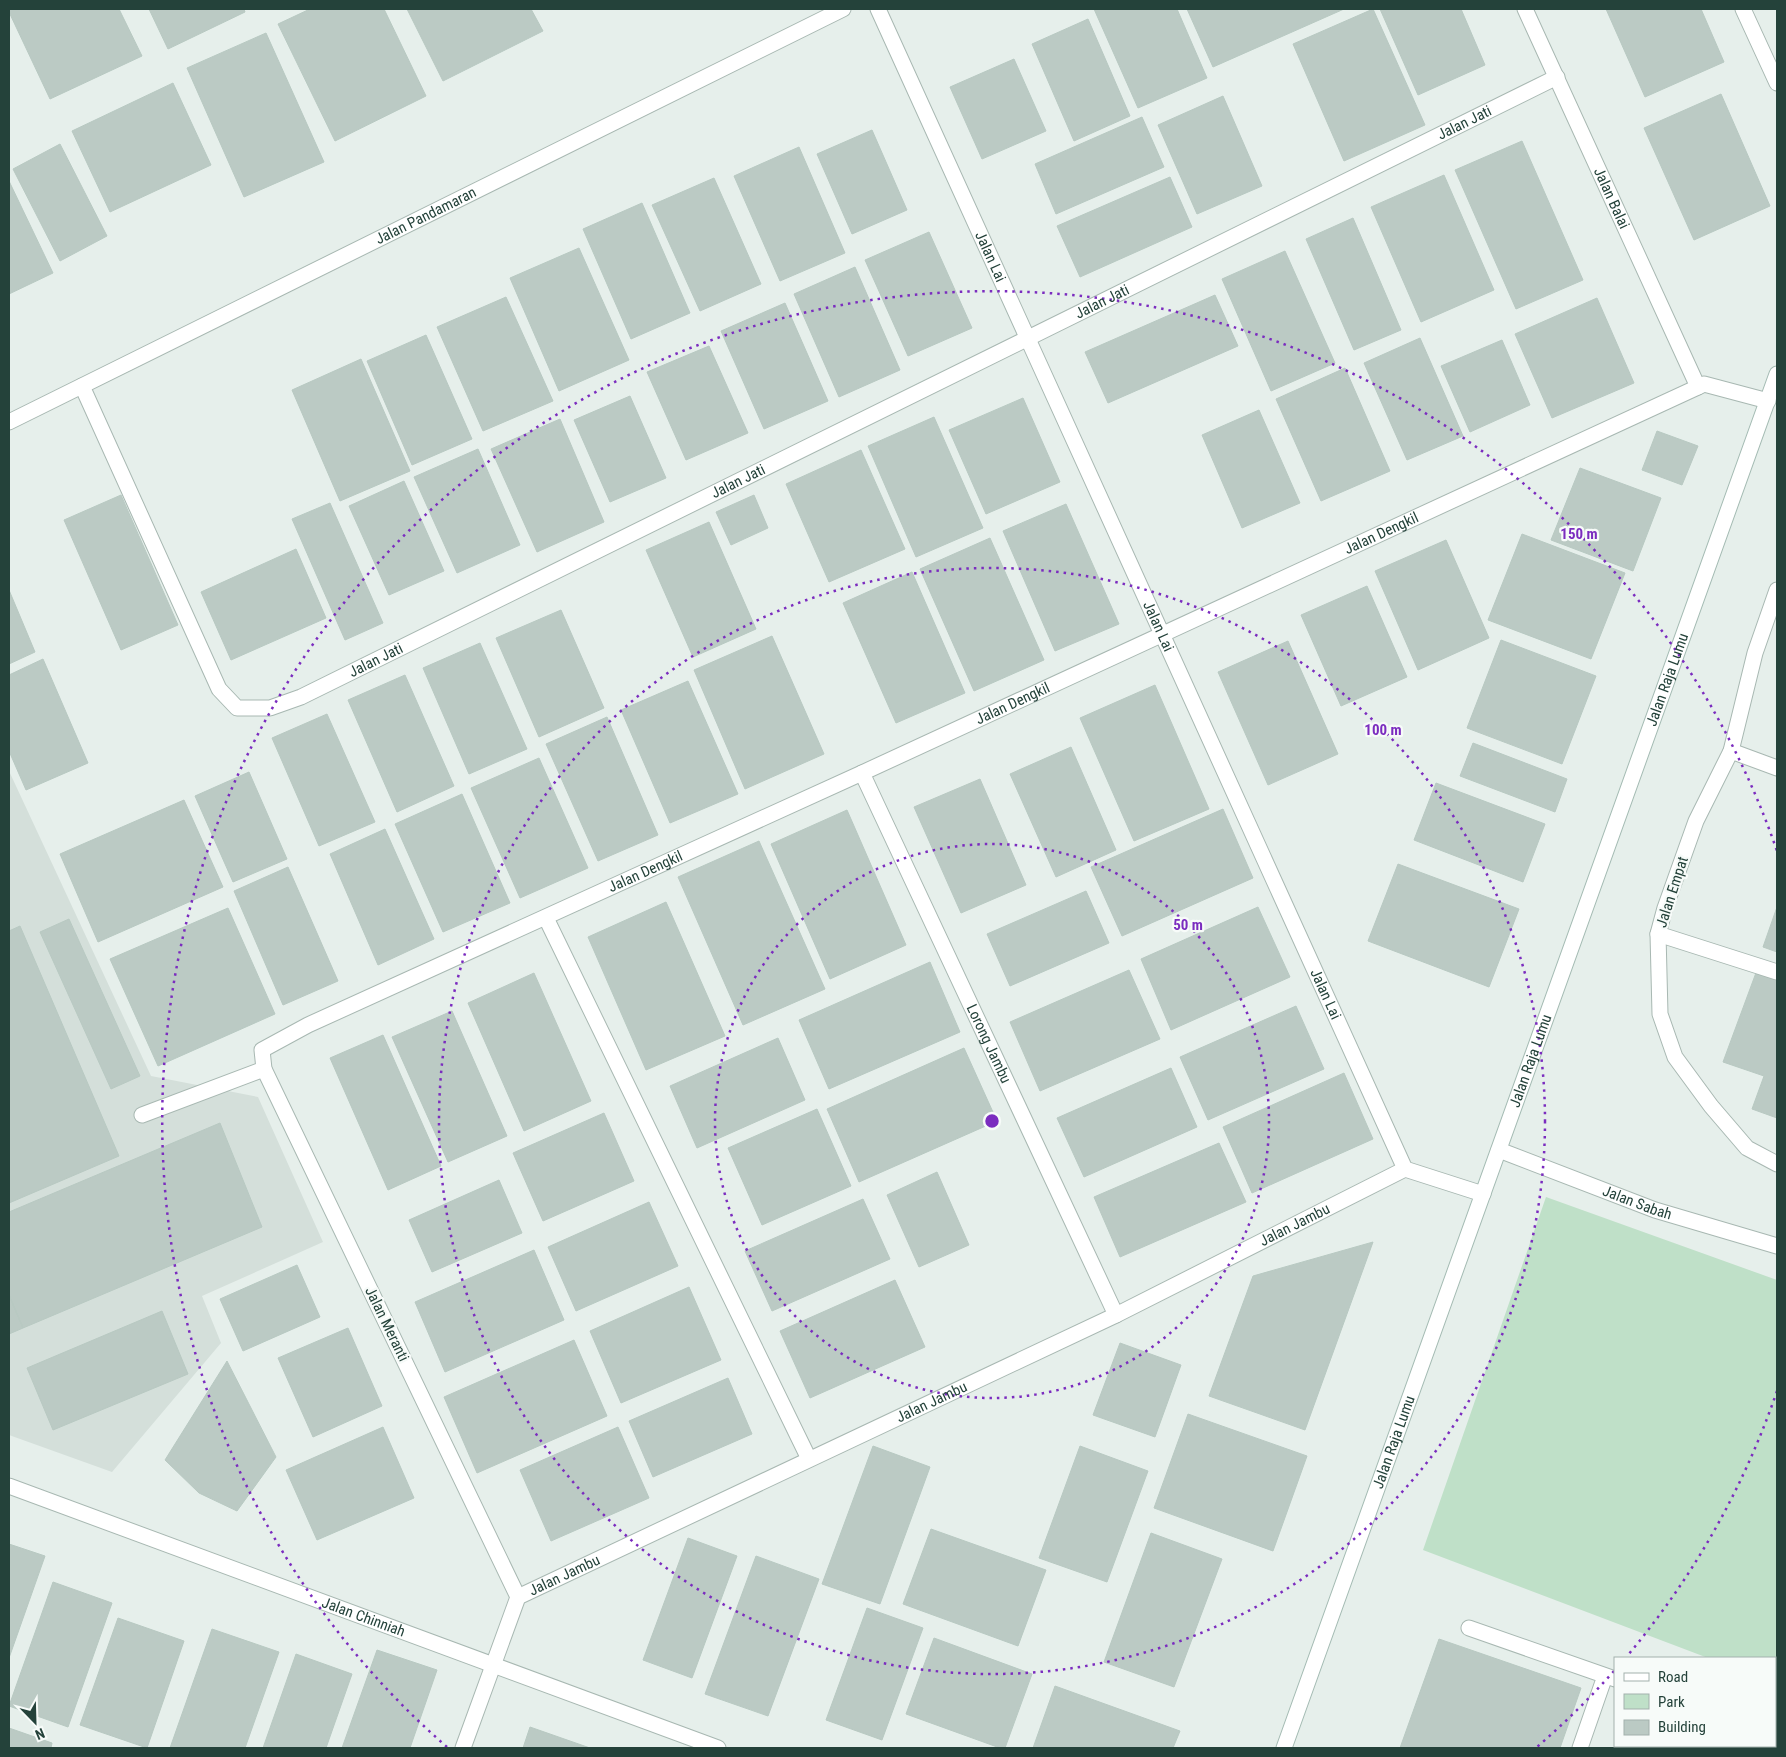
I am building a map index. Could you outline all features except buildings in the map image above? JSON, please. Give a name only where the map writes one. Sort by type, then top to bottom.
[{"type":"street","name":"Jalan Pandamaran","points":[[9,422],[842,9]]},
{"type":"street","name":"Jalan Lai","points":[[878,9],[1405,1169]]},
{"type":"street","name":"Jalan Balai","points":[[1525,9],[1698,387]]},
{"type":"street","points":[[1743,9],[1777,83]]},
{"type":"street","name":"Jalan Jati","points":[[82,386],[219,689],[237,708],[270,708],[302,697],[1557,77]]},
{"type":"street","name":"Jalan Raja Lumu","points":[[1284,1748],[1777,374]]},
{"type":"street","name":"Jalan Dengkil","points":[[262,1050],[308,1025],[862,773],[1704,384],[1768,401]]},
{"type":"street","name":"Jalan Empat","points":[[1777,590],[1755,653],[1731,752],[1696,821],[1665,908],[1658,934],[1660,1014],[1676,1058],[1711,1106],[1747,1148],[1777,1164]]},
{"type":"street","points":[[1731,752],[1777,768]]},
{"type":"street","name":"Lorong Jambu","points":[[862,773],[1116,1315]]},
{"type":"street","points":[[546,918],[809,1459]]},
{"type":"street","points":[[1658,934],[1777,972]]},
{"type":"street","name":"Jalan Meranti","points":[[262,1050],[264,1068],[518,1598]]},
{"type":"street","points":[[142,1115],[264,1068]]},
{"type":"street","name":"Jalan Sabah","points":[[1499,1150],[1655,1210],[1777,1246]]},
{"type":"street","points":[[1405,1169],[1483,1194]]},
{"type":"street","name":"Jalan Jambu","points":[[463,1748],[518,1598],[1116,1315],[1405,1169]]},
{"type":"street","name":"Jalan Chinniah","points":[[9,1486],[718,1748]]},
{"type":"street","points":[[1469,1628],[1610,1678],[1580,1748]]},
{"type":"shaded area","points":[[9,771],[151,1076],[258,1097],[323,1242],[202,1296],[221,1343],[112,1472],[9,1435]]},
{"type":"green space","points":[[1546,1197],[1777,1280],[1777,1684],[1776,1657],[1705,1657],[1423,1550]]}]
